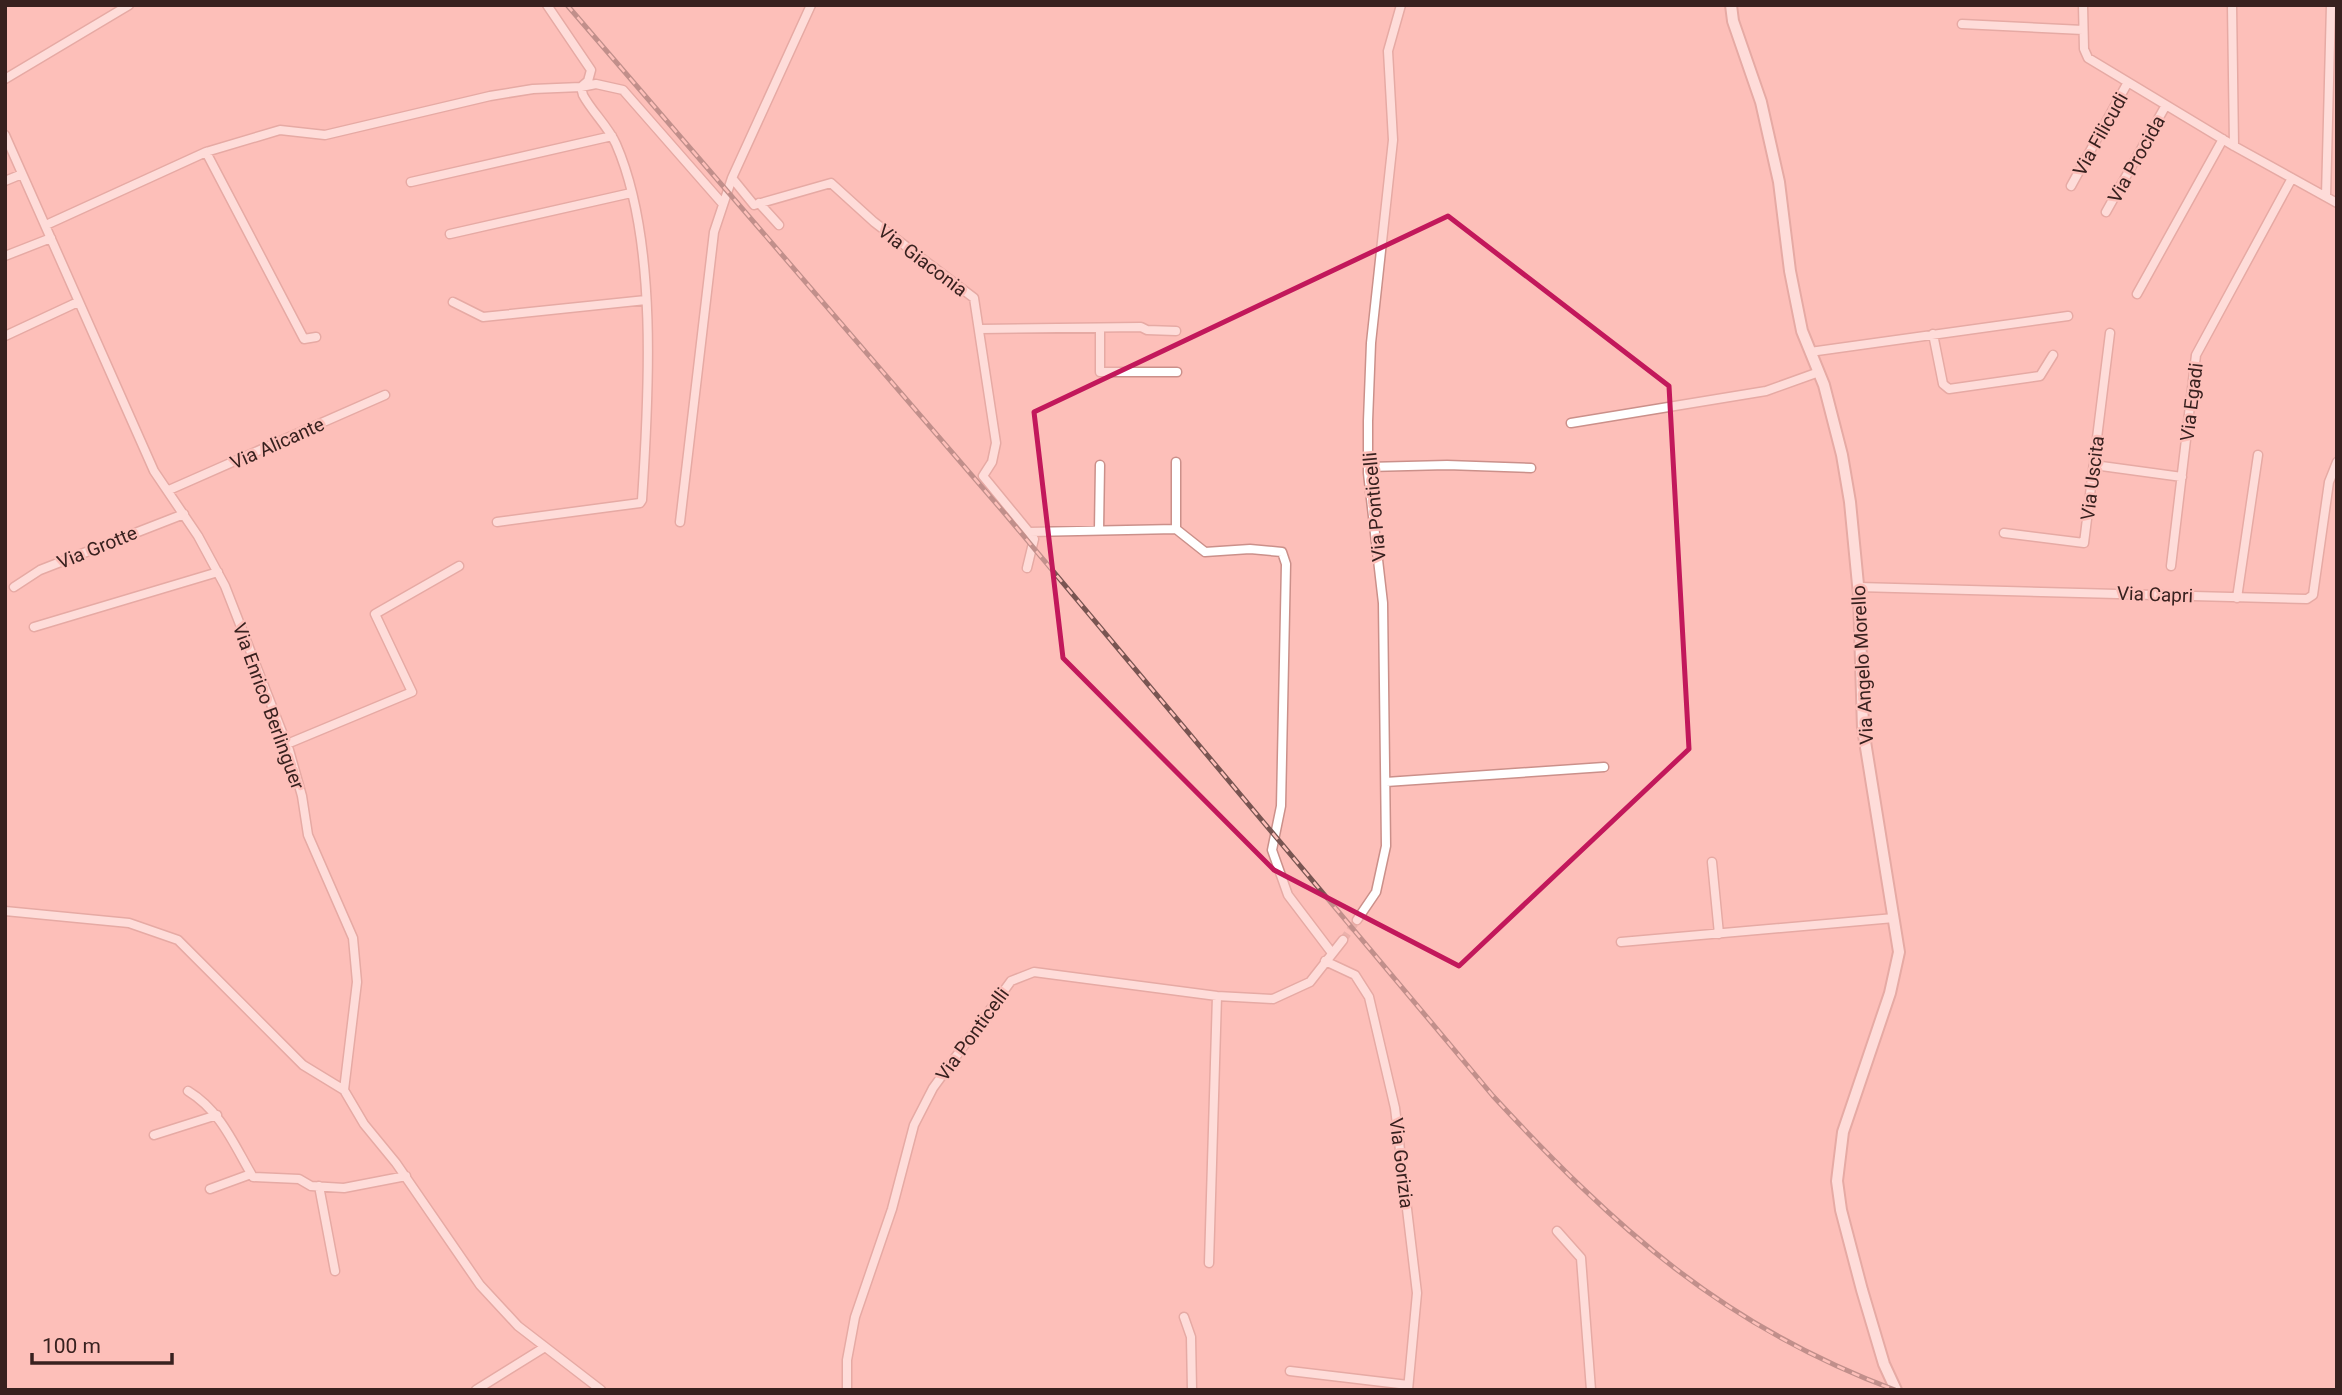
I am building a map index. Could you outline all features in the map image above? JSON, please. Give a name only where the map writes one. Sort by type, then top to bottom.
[{"type":"street","points":[[5,79],[129,5]]},
{"type":"street","points":[[547,5],[591,70],[588,81],[581,88]]},
{"type":"street","points":[[680,522],[714,232],[732,178],[811,5]]},
{"type":"street","name":"Via Ponticelli","points":[[1357,920],[1376,892],[1386,846],[1383,603],[1368,467],[1371,342],[1393,140],[1388,51],[1401,5]]},
{"type":"street","name":"Via Angelo Morello","points":[[1731,5],[1733,21],[1766,124],[1779,182],[1801,331],[1819,372],[1846,474],[1858,587],[1863,729],[1899,952],[1895,976],[1846,1120],[1837,1170],[1846,1232],[1884,1364],[1896,1390]]},
{"type":"street","points":[[2083,5],[2083,30],[2088,58],[2234,146],[2337,203]]},
{"type":"street","points":[[2232,5],[2234,146]]},
{"type":"street","points":[[2326,196],[2330,5]]},
{"type":"street","points":[[1962,24],[2083,30]]},
{"type":"street","name":"Via Filicudi","points":[[2071,186],[2128,82]]},
{"type":"street","points":[[46,225],[206,152],[279,130],[326,135],[490,96],[533,89],[581,88],[609,84],[623,90],[722,203]]},
{"type":"street","points":[[497,522],[640,503],[644,463],[646,300],[631,193],[612,136],[589,105],[581,88]]},
{"type":"street","name":"Via Procida","points":[[2106,212],[2166,105]]},
{"type":"street","name":"Via Enrico Berlinguer","points":[[5,135],[154,471],[184,514],[218,572],[287,744],[302,796],[308,835],[353,938],[357,982],[344,1090]]},
{"type":"street","points":[[411,182],[612,136]]},
{"type":"street","points":[[2137,294],[2223,139]]},
{"type":"street","points":[[206,152],[304,339],[316,337]]},
{"type":"street","points":[[5,181],[22,174]]},
{"type":"street","points":[[732,178],[754,205],[759,203],[779,225]]},
{"type":"street","name":"Via Egadi","points":[[2171,566],[2196,355],[2292,178]]},
{"type":"street","name":"Via Giaconia","points":[[759,203],[831,183],[874,222],[974,298],[996,443],[992,462],[983,476],[1030,532]]},
{"type":"street","points":[[450,234],[631,193]]},
{"type":"street","points":[[5,256],[51,238]]},
{"type":"street","points":[[453,302],[483,317],[646,300]]},
{"type":"street","points":[[5,336],[78,302]]},
{"type":"street","points":[[1810,352],[2068,316]]},
{"type":"street","points":[[980,329],[1100,328],[1176,331]]},
{"type":"street","points":[[1100,328],[1100,372],[1177,372]]},
{"type":"street","name":"Via Uscita","points":[[2004,534],[2084,543],[2109,333]]},
{"type":"street","points":[[1933,334],[1943,384],[1954,390],[2040,376],[2053,355]]},
{"type":"street","points":[[1571,423],[1766,391],[1819,372]]},
{"type":"street","name":"Via Alicante","points":[[169,491],[385,395]]},
{"type":"street","points":[[2237,598],[2258,454]]},
{"type":"street","points":[[1176,462],[1176,529]]},
{"type":"street","name":"Via Capri","points":[[1858,587],[2307,599],[2313,595],[2329,482],[2332,467],[2337,462]]},
{"type":"street","points":[[1099,530],[1100,465]]},
{"type":"street","points":[[1368,467],[1447,465],[1531,468]]},
{"type":"street","points":[[2094,465],[2182,477]]},
{"type":"street","name":"Via Grotte","points":[[14,587],[40,570],[184,514]]},
{"type":"street","points":[[1027,568],[1034,539],[1030,532],[1176,529],[1205,552],[1272,549],[1284,555],[1281,806],[1272,850],[1288,895],[1332,953]]},
{"type":"street","points":[[287,744],[412,692],[375,614],[459,566]]},
{"type":"street","points":[[34,626],[218,572]]},
{"type":"street","points":[[1386,782],[1604,767]]},
{"type":"street","points":[[1712,862],[1719,934]]},
{"type":"street","points":[[5,922],[7,911],[129,923],[178,940],[303,1065],[344,1090],[363,1124],[406,1176],[480,1285],[518,1326],[601,1390]]},
{"type":"street","points":[[1621,942],[1894,918]]},
{"type":"street","name":"Via Ponticelli","points":[[847,1390],[847,1360],[855,1317],[892,1209],[914,1125],[933,1088],[1011,981],[1034,972],[1217,996],[1273,999],[1310,982],[1343,940]]},
{"type":"street","name":"Via Gorizia","points":[[1325,961],[1355,975],[1368,997],[1395,1108],[1417,1293],[1408,1387]]},
{"type":"street","points":[[1209,1263],[1217,996]]},
{"type":"street","points":[[188,1091],[208,1104],[217,1115],[253,1177],[299,1180],[319,1186],[344,1188],[406,1176]]},
{"type":"street","points":[[154,1135],[217,1115]]},
{"type":"street","points":[[210,1189],[251,1174]]},
{"type":"street","points":[[319,1186],[335,1270]]},
{"type":"street","points":[[1557,1231],[1581,1258],[1591,1390]]},
{"type":"street","points":[[1184,1317],[1191,1337],[1192,1390]]},
{"type":"street","points":[[477,1390],[545,1347]]},
{"type":"street","points":[[1290,1371],[1408,1387]]},
{"type":"highlighted area","points":[[1448,216],[1669,386],[1689,749],[1459,966],[1274,870],[1063,658],[1034,412]]},
{"type":"tunnel","points":[[1343,940],[1357,920]]},
{"type":"railway","points":[[567,5],[1006,515],[1493,1096],[1538,1144],[1628,1230],[1724,1304],[1777,1336],[1833,1364],[1895,1390]]}]
